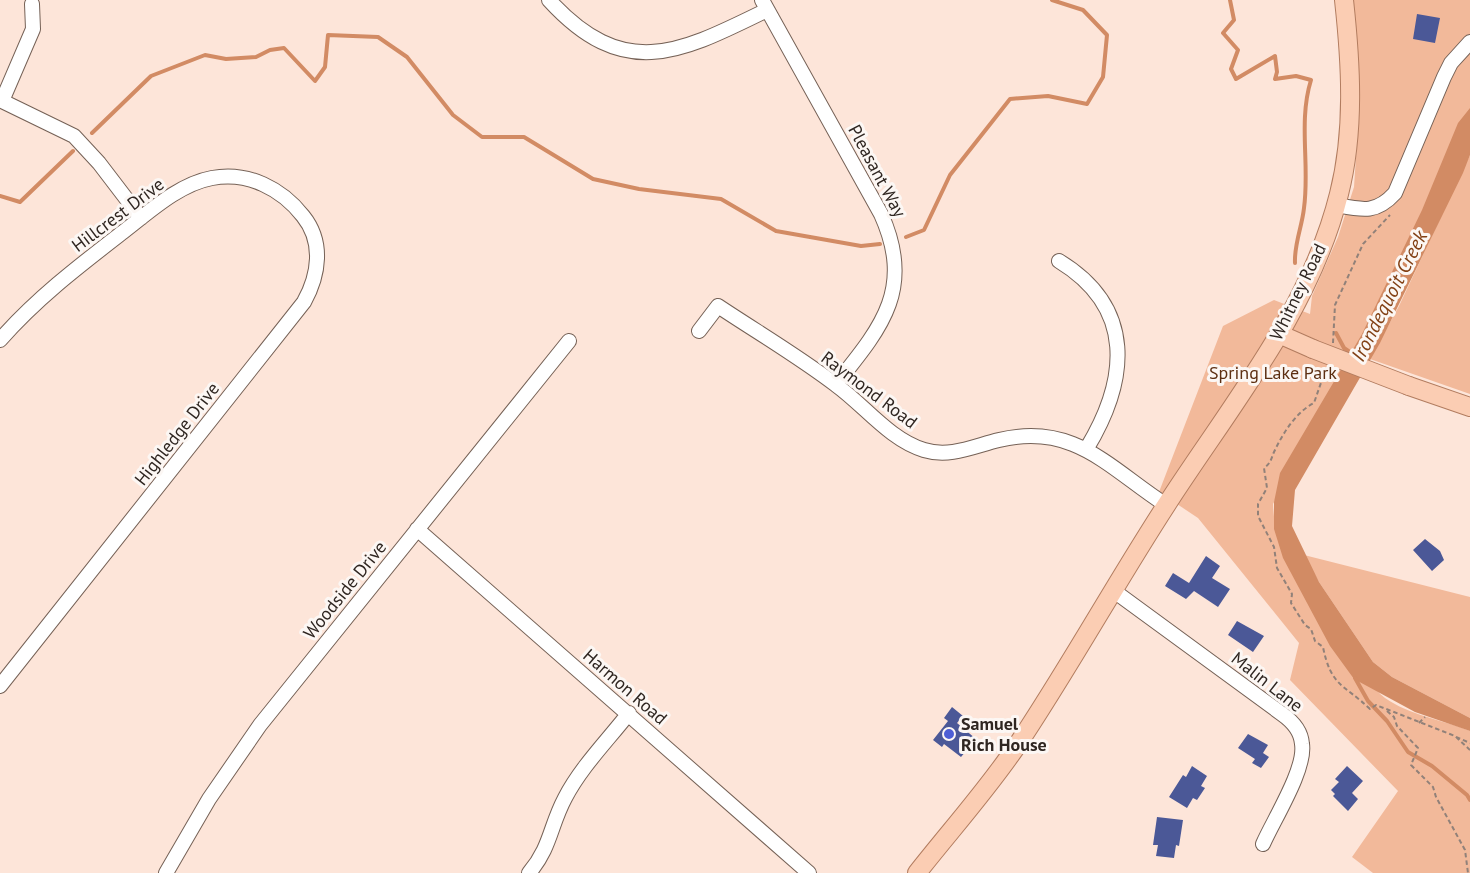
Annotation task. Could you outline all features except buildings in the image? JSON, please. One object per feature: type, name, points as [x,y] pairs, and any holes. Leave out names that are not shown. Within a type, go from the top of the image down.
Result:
[{"type":"main road","name":"Whitney Road","points":[[917,873],[998,772],[1045,700],[1166,505],[1279,334],[1317,259],[1336,205],[1348,132],[1350,62],[1344,0]]},
{"type":"main road","points":[[1279,334],[1318,356],[1470,407]]},
{"type":"street","name":"Pleasant Way","points":[[549,0],[575,26],[591,37],[607,45],[640,52],[668,51],[694,44],[764,5],[881,214],[893,246],[895,282],[887,313],[872,338],[836,384]]},
{"type":"street","points":[[32,3],[33,29],[1,101],[74,136],[99,163],[141,218]]},
{"type":"street","points":[[1336,205],[1373,209],[1384,205],[1395,193],[1444,77],[1451,63],[1470,42]]},
{"type":"street","name":"Hillcrest Drive","points":[[0,340],[48,290],[178,192],[212,178],[232,176],[254,180],[280,193]]},
{"type":"street","name":"Highledge Drive","points":[[2,681],[304,302],[314,284],[318,261],[315,239],[307,221],[280,193]]},
{"type":"street","points":[[1059,261],[1082,276],[1102,299],[1117,340],[1119,355],[1116,387],[1106,414],[1087,448]]},
{"type":"street","name":"Raymond Road","points":[[699,331],[718,306],[836,384],[900,438],[921,449],[933,452],[958,452],[1000,440],[1032,436],[1060,439],[1087,448],[1166,505]]},
{"type":"street","name":"Woodside Drive","points":[[166,873],[231,764],[569,341]]},
{"type":"street","name":"Harmon Road","points":[[417,529],[809,873]]},
{"type":"street","name":"Malin Lane","points":[[1114,591],[1282,714],[1296,727],[1303,745],[1301,761],[1263,844]]},
{"type":"street","points":[[529,873],[548,845],[558,814],[571,787],[629,713]]},
{"type":"path","points":[[1333,346],[1335,305],[1363,244],[1395,209]]},
{"type":"path","points":[[1318,356],[1324,374],[1314,403],[1300,410],[1274,453],[1271,463],[1264,468],[1267,488],[1258,504],[1258,516],[1274,547],[1277,568],[1292,594],[1291,603],[1305,625],[1311,629],[1315,641],[1323,647],[1328,670],[1345,692],[1355,695],[1370,709],[1376,705],[1470,744]]},
{"type":"path","points":[[1384,709],[1418,748],[1412,765],[1433,787],[1436,797],[1465,850],[1468,873]]},
{"type":"path","points":[[1402,717],[1406,711]]},
{"type":"path","points":[[1419,723],[1425,717]]},
{"type":"path","points":[[1455,736],[1470,750]]},
{"type":"green space","name":"Spring Lake Park","points":[[1351,0],[1470,0],[1470,133],[1273,504],[1276,527],[1281,548],[1300,588],[1372,685],[1394,704],[1470,731],[1470,873],[1373,873],[1352,857],[1398,791],[1290,680],[1299,643],[1198,518],[1159,492],[1223,326],[1274,300],[1310,314],[1312,296],[1338,237],[1354,187],[1360,96]]},
{"type":"green space","points":[[1470,155],[1470,394],[1370,359],[1399,306]]},
{"type":"green space","points":[[1304,555],[1470,597],[1470,718],[1392,677],[1373,662],[1319,582]]},
{"type":"water","name":"Irondequoit Creek","points":[[1470,108],[1470,155],[1463,173],[1380,343],[1295,490],[1292,526],[1319,582],[1373,662],[1392,677],[1470,718],[1470,731],[1415,712],[1354,679],[1330,646],[1283,558],[1274,529],[1274,502],[1280,473],[1362,334],[1422,210],[1458,123]]},
{"type":"waterway","points":[[906,237],[924,230],[950,175],[1010,99],[1048,96],[1087,104],[1103,77],[1107,35],[1083,10],[1052,0]]},
{"type":"waterway","points":[[1230,0],[1234,20],[1223,33],[1238,50],[1231,69],[1236,79],[1275,56],[1277,72],[1275,79],[1296,76],[1311,80],[1305,112],[1306,176],[1303,215],[1295,263]]},
{"type":"waterway","points":[[92,133],[151,76],[205,55],[226,59],[256,57],[270,50],[284,48],[315,81],[325,67],[328,35],[378,37],[407,57],[453,115],[482,137],[524,137],[593,179],[639,189],[721,199],[776,231],[861,246],[880,244]]},
{"type":"waterway","points":[[0,196],[20,202],[73,151]]},
{"type":"waterway","name":"Irondequoit Creek","points":[[1336,333],[1344,348],[1354,355]]},
{"type":"waterway","points":[[1355,678],[1368,701],[1387,721],[1408,752],[1432,766],[1470,800]]},
{"type":"place","name":"Samuel Rich House","points":[[949,734]]}]
